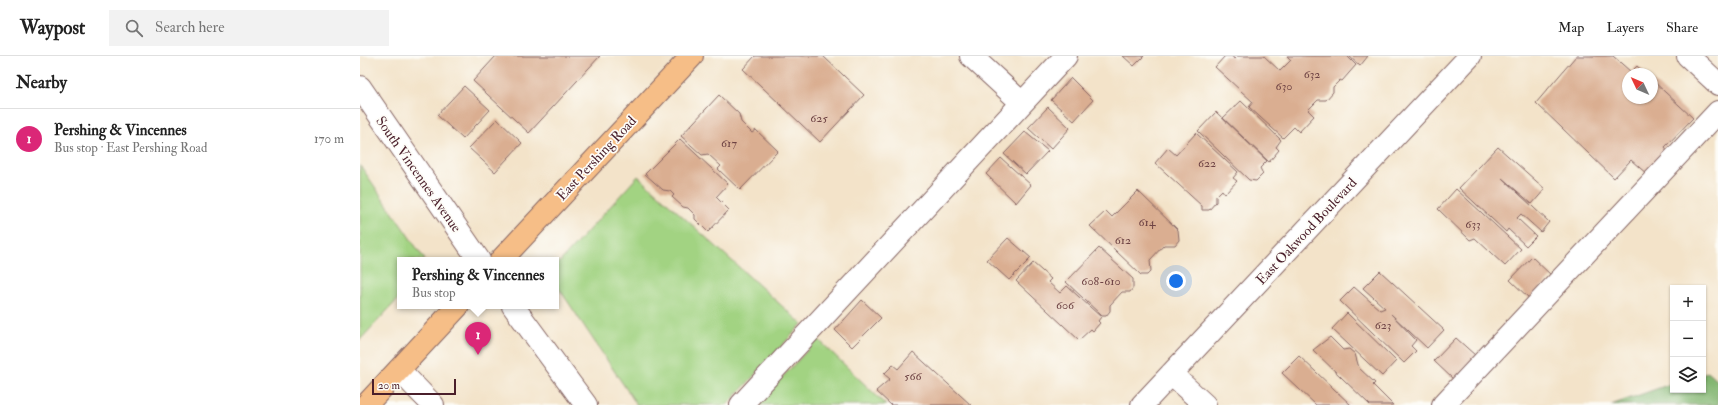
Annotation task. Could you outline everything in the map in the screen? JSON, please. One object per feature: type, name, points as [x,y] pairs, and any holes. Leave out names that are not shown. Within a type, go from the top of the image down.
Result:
[{"type":"main road","name":"East Pershing Road","points":[[504,257],[692,56]]},
{"type":"main road","points":[[366,405],[455,309]]},
{"type":"street","points":[[971,56],[1022,102]]},
{"type":"street","points":[[741,405],[1066,56]]},
{"type":"street","name":"East Oakwood Boulevard","points":[[1142,405],[1470,56]]},
{"type":"street","points":[[1688,56],[1718,84]]},
{"type":"street","name":"South Vincennes Avenue","points":[[360,87],[477,257]]},
{"type":"street","points":[[1443,405],[1718,112]]},
{"type":"street","points":[[515,309],[586,405]]},
{"type":"street","points":[[399,370],[433,405]]},
{"type":"street","points":[[1171,374],[1205,405]]},
{"type":"green space","points":[[360,165],[423,257],[397,257],[397,300],[360,340]]},
{"type":"green space","points":[[638,176],[802,324],[727,405],[637,405],[559,288],[559,263]]},
{"type":"green space","points":[[818,339],[886,405],[756,405]]},
{"type":"green space","points":[[1708,372],[1718,381],[1718,405],[1611,405],[1670,384],[1670,393],[1706,393],[1706,373]]},
{"type":"building","points":[[496,56],[600,56],[529,133],[473,81]]},
{"type":"building","points":[[755,56],[823,56],[864,95],[820,142],[743,69]]},
{"type":"building","points":[[1123,56],[1144,56],[1134,66]]},
{"type":"building","points":[[1225,56],[1232,56],[1234,59],[1237,56],[1264,56],[1280,71],[1291,60],[1287,56],[1347,56],[1356,65],[1342,81],[1340,80],[1333,87],[1333,92],[1326,100],[1318,100],[1308,110],[1314,116],[1299,132],[1294,127],[1283,138],[1249,107],[1253,102],[1215,67]]},
{"type":"building","points":[[1349,56],[1368,56],[1360,66]]},
{"type":"building","points":[[1576,56],[1613,56],[1626,68],[1622,68],[1622,104],[1658,104],[1658,86],[1693,118],[1665,147],[1669,152],[1648,175],[1631,160],[1614,178],[1536,103]]},
{"type":"building","points":[[1071,78],[1093,100],[1074,121],[1051,100]]},
{"type":"building","points":[[464,86],[490,110],[463,139],[437,115]]},
{"type":"building","points":[[719,95],[739,114],[741,122],[752,133],[756,130],[778,151],[740,190],[718,169],[721,166],[708,154],[702,155],[681,136]]},
{"type":"building","points":[[1241,101],[1281,140],[1276,147],[1279,150],[1269,162],[1223,118]]},
{"type":"building","points":[[1048,107],[1070,128],[1051,149],[1028,128]]},
{"type":"building","points":[[1216,112],[1267,161],[1260,168],[1263,174],[1256,181],[1249,180],[1198,131]]},
{"type":"building","points":[[497,119],[522,143],[495,172],[469,148]]},
{"type":"building","points":[[1025,132],[1048,151],[1026,174],[1004,154]]},
{"type":"building","points":[[1196,133],[1238,172],[1233,178],[1237,181],[1225,194],[1222,190],[1216,196],[1216,202],[1209,210],[1202,210],[1202,206],[1155,163],[1168,148],[1176,155]]},
{"type":"building","points":[[680,139],[728,184],[716,197],[729,210],[708,232],[695,219],[695,215],[688,208],[683,207],[672,197],[674,195],[670,191],[663,190],[645,174]]},
{"type":"building","points":[[1498,147],[1545,189],[1532,204],[1502,178],[1549,222],[1541,232],[1521,214],[1517,218],[1536,236],[1526,246],[1508,229],[1506,232],[1459,188]]},
{"type":"building","points":[[1001,158],[1031,185],[1016,203],[986,174]]},
{"type":"building","points":[[1456,189],[1521,249],[1505,266],[1475,238],[1470,240],[1438,209]]},
{"type":"building","points":[[1138,191],[1178,230],[1179,240],[1175,245],[1164,245],[1150,260],[1151,271],[1147,275],[1141,275],[1090,226],[1106,211],[1112,217]]},
{"type":"building","points":[[1008,238],[1031,258],[1009,280],[987,260]]},
{"type":"building","points":[[1099,248],[1133,279],[1133,288],[1130,292],[1122,292],[1110,305],[1110,311],[1106,316],[1102,316],[1066,282]]},
{"type":"building","points":[[1532,257],[1552,276],[1530,299],[1510,280]]},
{"type":"building","points":[[1033,263],[1051,279],[1048,282],[1060,293],[1067,286],[1101,317],[1098,321],[1100,323],[1093,331],[1091,329],[1079,340],[1016,281]]},
{"type":"building","points":[[1380,271],[1444,330],[1427,348],[1391,314],[1416,340],[1411,346],[1416,351],[1404,363],[1340,301],[1354,287],[1380,310],[1385,308],[1363,288]]},
{"type":"building","points":[[862,300],[881,318],[852,347],[835,330]]},
{"type":"building","points":[[1347,313],[1396,361],[1382,376],[1332,329]]},
{"type":"building","points":[[1330,337],[1343,350],[1349,349],[1355,354],[1359,368],[1375,383],[1373,385],[1393,405],[1370,405],[1313,350]]},
{"type":"building","points":[[1456,338],[1476,356],[1454,380],[1434,361]]},
{"type":"building","points":[[913,352],[971,405],[891,405],[876,391],[890,379],[884,374],[893,365],[898,369]]},
{"type":"building","points":[[1299,356],[1351,405],[1316,405],[1282,373]]},
{"type":"place","name":"Pershing & Vincennes","points":[[478,355]]}]
